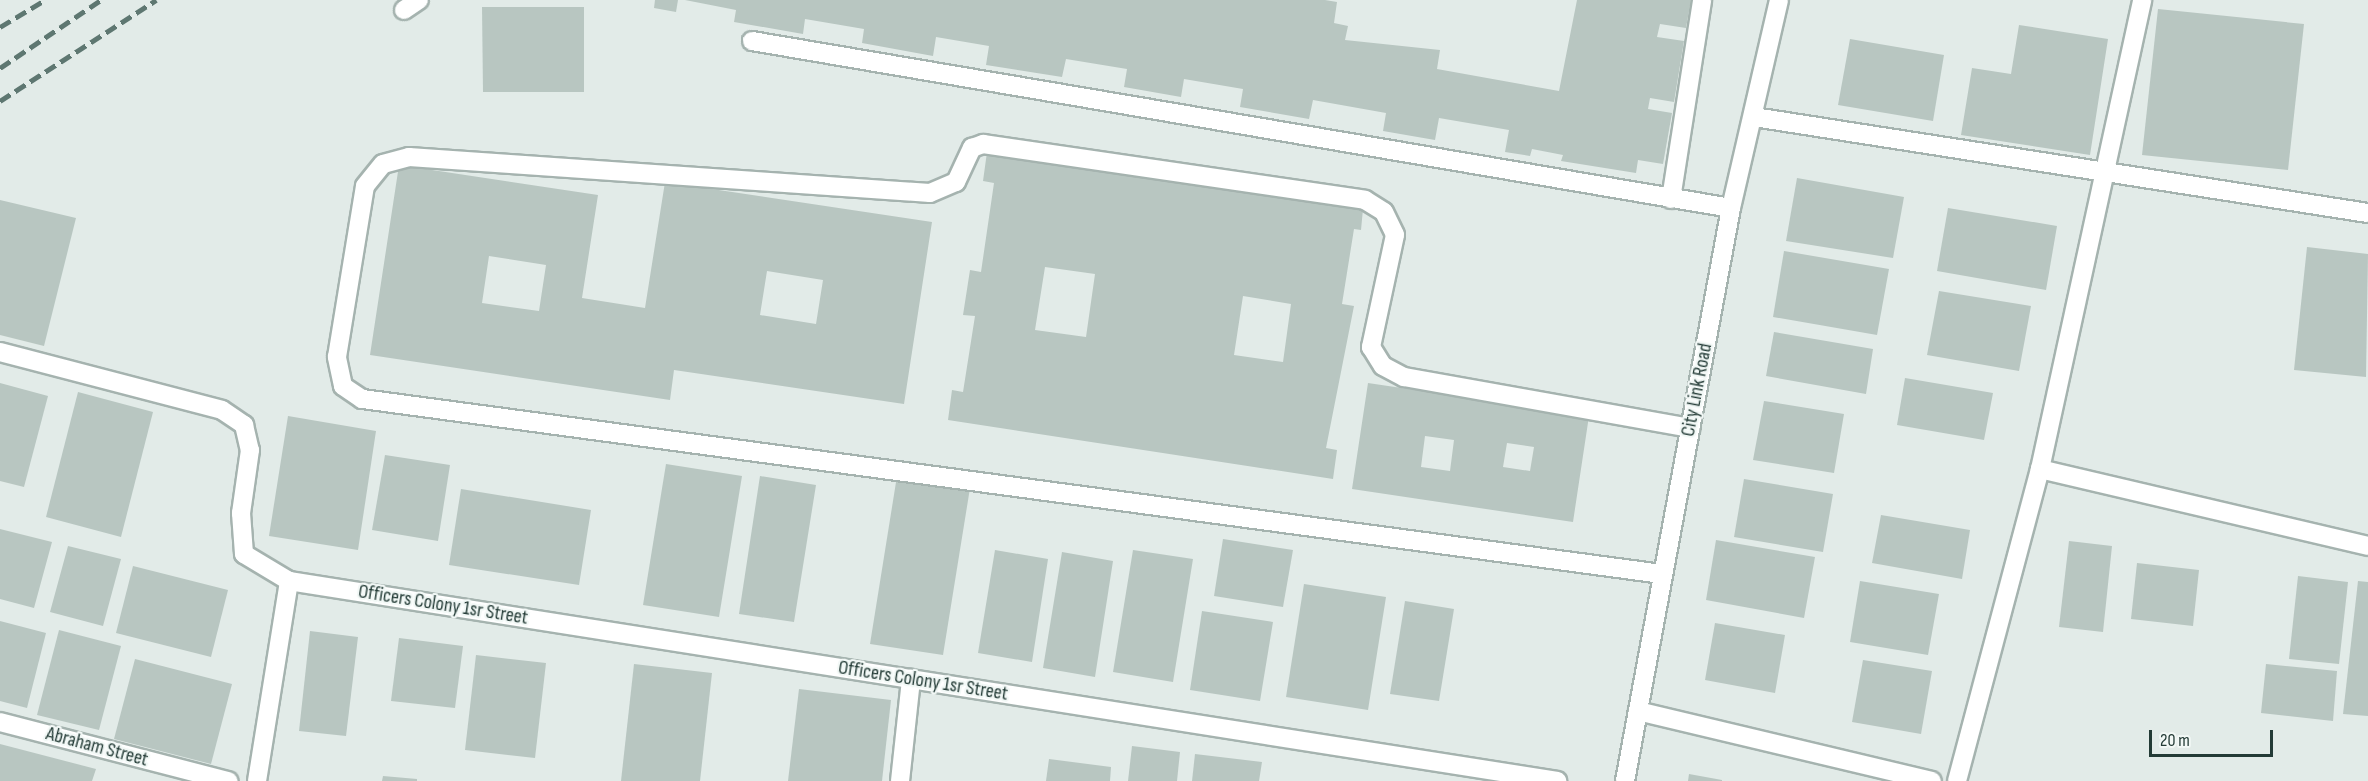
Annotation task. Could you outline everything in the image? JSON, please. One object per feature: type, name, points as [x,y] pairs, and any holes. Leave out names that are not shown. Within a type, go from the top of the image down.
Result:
[{"type":"street","points":[[1671,199],[1702,0]]},
{"type":"street","name":"City Link Road","points":[[1625,781],[1731,208],[1754,117],[1779,0]]},
{"type":"street","points":[[1957,781],[2040,469],[2142,0]]},
{"type":"street","points":[[752,41],[1731,208]]},
{"type":"street","points":[[1754,117],[2368,213]]},
{"type":"street","points":[[1662,574],[362,399],[344,386],[337,357],[365,186],[382,164],[410,157],[930,193],[956,182],[972,148],[983,144],[1365,200],[1384,212],[1395,235],[1371,347],[1383,366],[1404,377],[1690,428]]},
{"type":"street","points":[[0,352],[222,410],[244,425],[250,450],[241,513],[244,554],[289,580],[257,781]]},
{"type":"street","points":[[2040,469],[2368,546]]},
{"type":"street","name":"Officers Colony 1sr Street","points":[[289,580],[1557,781]]},
{"type":"street","points":[[900,781],[911,680]]},
{"type":"street","points":[[1638,711],[1932,781]]},
{"type":"street","name":"Abraham Street","points":[[0,722],[228,781]]},
{"type":"building","points":[[655,0],[678,0],[676,12],[654,8]]},
{"type":"building","points":[[685,0],[1325,0],[1337,2],[1334,23],[1348,26],[1345,40],[1440,50],[1437,69],[1559,91],[1577,0],[1691,0],[1686,28],[1660,24],[1657,37],[1684,41],[1674,102],[1650,98],[1648,109],[1672,113],[1663,164],[1638,160],[1636,173],[1561,161],[1563,155],[1532,149],[1530,156],[1505,152],[1509,130],[1439,118],[1435,140],[1383,131],[1386,113],[1313,100],[1309,119],[1240,107],[1243,89],[1184,79],[1181,97],[1124,87],[1127,69],[1066,59],[1062,77],[986,65],[989,46],[936,37],[933,56],[862,43],[864,29],[805,19],[803,34],[734,22],[736,10]]},
{"type":"building","points":[[482,7],[584,7],[584,92],[483,92]]},
{"type":"building","points":[[2158,9],[2304,24],[2288,170],[2142,155]]},
{"type":"building","points":[[2019,25],[2108,39],[2090,155],[1961,135],[1972,68],[2011,74]]},
{"type":"building","points":[[1850,39],[1944,55],[1933,121],[1838,105]]},
{"type":"building","points":[[987,152],[1363,209],[1361,230],[1354,229],[1342,304],[1354,306],[1326,448],[1337,450],[1333,479],[948,420],[952,390],[963,392],[975,316],[963,315],[970,270],[981,272],[994,183],[983,181]],"holes":[[[1045,267],[1095,274],[1086,337],[1035,330]],[[1243,296],[1291,304],[1283,362],[1234,355]]]},
{"type":"building","points":[[399,165],[598,195],[582,298],[645,308],[665,182],[932,222],[904,404],[674,370],[670,400],[370,355]],"holes":[[[489,256],[546,265],[539,311],[482,303]],[[767,271],[823,280],[816,324],[760,315]]]},
{"type":"building","points":[[1797,178],[1904,197],[1893,258],[1786,241]]},
{"type":"building","points":[[0,200],[76,218],[44,346],[0,335]]},
{"type":"building","points":[[1948,208],[2057,226],[2046,290],[1937,271]]},
{"type":"building","points":[[2307,247],[2368,254],[2366,377],[2294,370]]},
{"type":"building","points":[[1784,251],[1889,269],[1877,335],[1773,317]]},
{"type":"building","points":[[1939,291],[2031,306],[2019,371],[1927,355]]},
{"type":"building","points":[[1774,332],[1873,349],[1866,394],[1766,376]]},
{"type":"building","points":[[1905,378],[1993,393],[1984,440],[1897,425]]},
{"type":"building","points":[[0,383],[48,396],[24,487],[0,481]]},
{"type":"building","points":[[1368,383],[1589,416],[1573,522],[1352,489]],"holes":[[[1425,436],[1454,440],[1450,471],[1421,467]],[[1507,443],[1534,447],[1530,471],[1503,467]]]},
{"type":"building","points":[[78,392],[153,412],[121,537],[46,517]]},
{"type":"building","points":[[1764,401],[1844,414],[1834,473],[1753,460]]},
{"type":"building","points":[[288,416],[376,431],[358,550],[269,536]]},
{"type":"building","points":[[385,455],[450,465],[438,541],[372,530]]},
{"type":"building","points":[[666,464],[742,476],[719,617],[643,605]]},
{"type":"building","points":[[760,476],[816,485],[794,622],[739,614]]},
{"type":"building","points":[[897,476],[970,488],[943,655],[870,644]]},
{"type":"building","points":[[1744,479],[1833,494],[1823,552],[1734,537]]},
{"type":"building","points":[[461,489],[591,510],[579,585],[449,565]]},
{"type":"building","points":[[1881,515],[1970,530],[1962,579],[1872,563]]},
{"type":"building","points":[[0,529],[52,542],[34,608],[0,599]]},
{"type":"building","points":[[1223,539],[1293,550],[1283,607],[1214,596]]},
{"type":"building","points":[[1716,540],[1815,557],[1804,618],[1706,600]]},
{"type":"building","points":[[2069,541],[2112,546],[2103,632],[2059,627]]},
{"type":"building","points":[[68,546],[121,559],[103,626],[50,612]]},
{"type":"building","points":[[995,550],[1048,559],[1032,662],[978,653]]},
{"type":"building","points":[[1133,550],[1193,559],[1173,682],[1113,672]]},
{"type":"building","points":[[1062,552],[1113,561],[1095,677],[1043,668]]},
{"type":"building","points":[[2137,563],[2199,570],[2193,626],[2131,619]]},
{"type":"building","points":[[133,566],[228,590],[211,657],[116,633]]},
{"type":"building","points":[[2298,576],[2348,582],[2339,664],[2289,659]]},
{"type":"building","points":[[1860,581],[1939,594],[1928,655],[1850,642]]},
{"type":"building","points":[[2358,581],[2368,582],[2368,716],[2343,714]]},
{"type":"building","points":[[1304,584],[1386,597],[1368,710],[1286,697]]},
{"type":"building","points":[[1405,601],[1454,609],[1439,701],[1390,694]]},
{"type":"building","points":[[1202,611],[1273,622],[1260,701],[1190,690]]},
{"type":"building","points":[[0,621],[46,633],[27,708],[0,701]]},
{"type":"building","points":[[1715,623],[1785,635],[1775,693],[1705,680]]},
{"type":"building","points":[[59,630],[121,646],[99,730],[37,715]]},
{"type":"building","points":[[310,631],[358,637],[346,736],[299,731]]},
{"type":"building","points":[[399,638],[463,646],[455,708],[391,701]]},
{"type":"building","points":[[476,655],[546,663],[535,758],[465,750]]},
{"type":"building","points":[[135,659],[232,684],[211,764],[114,739]]},
{"type":"building","points":[[1863,660],[1932,671],[1921,734],[1852,722]]},
{"type":"building","points":[[634,664],[712,673],[700,781],[621,781]]},
{"type":"building","points":[[2266,664],[2337,671],[2333,721],[2261,713]]},
{"type":"building","points":[[799,689],[891,700],[882,781],[788,781]]},
{"type":"building","points":[[0,744],[96,769],[92,781],[0,781]]},
{"type":"building","points":[[1132,746],[1180,752],[1177,781],[1128,781]]},
{"type":"building","points":[[1195,754],[1262,762],[1259,781],[1192,781]]},
{"type":"building","points":[[1049,759],[1111,767],[1110,781],[1046,781]]},
{"type":"building","points":[[1689,774],[1722,780],[1722,781],[1688,781]]},
{"type":"building","points":[[383,776],[417,779],[417,781],[382,781]]},
{"type":"railway","points":[[0,27],[45,0]]},
{"type":"railway","points":[[0,68],[101,0]]},
{"type":"railway","points":[[0,101],[156,0]]}]
